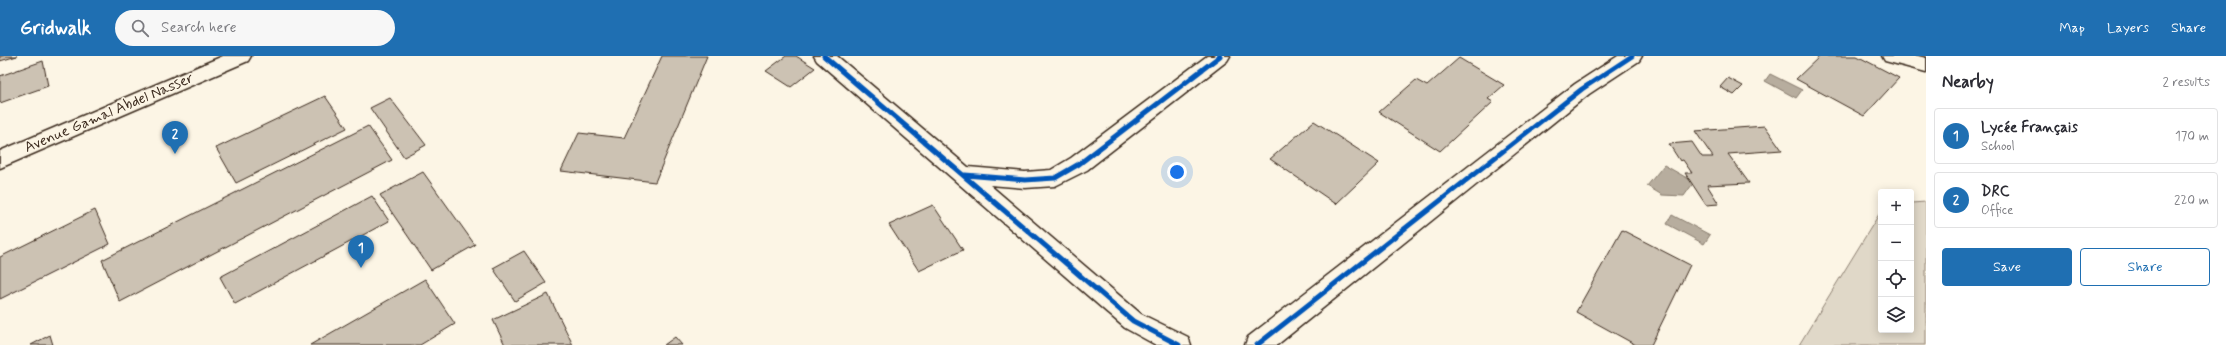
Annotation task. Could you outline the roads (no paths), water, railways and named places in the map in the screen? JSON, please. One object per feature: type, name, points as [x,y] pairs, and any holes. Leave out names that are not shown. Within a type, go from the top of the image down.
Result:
[{"type":"street","name":"Avenue Gamal Abdel Nasser","points":[[0,160],[241,56]]},
{"type":"street","points":[[824,56],[965,175],[1133,321],[1179,345]]},
{"type":"street","points":[[965,175],[1025,180],[1055,178],[1079,164],[1220,56]]},
{"type":"street","points":[[1257,345],[1262,343],[1582,89],[1632,56]]},
{"type":"street","points":[[1892,56],[1926,65]]},
{"type":"place","name":"DRC","points":[[175,154]]},
{"type":"place","name":"Lycée Français","points":[[361,268]]}]
